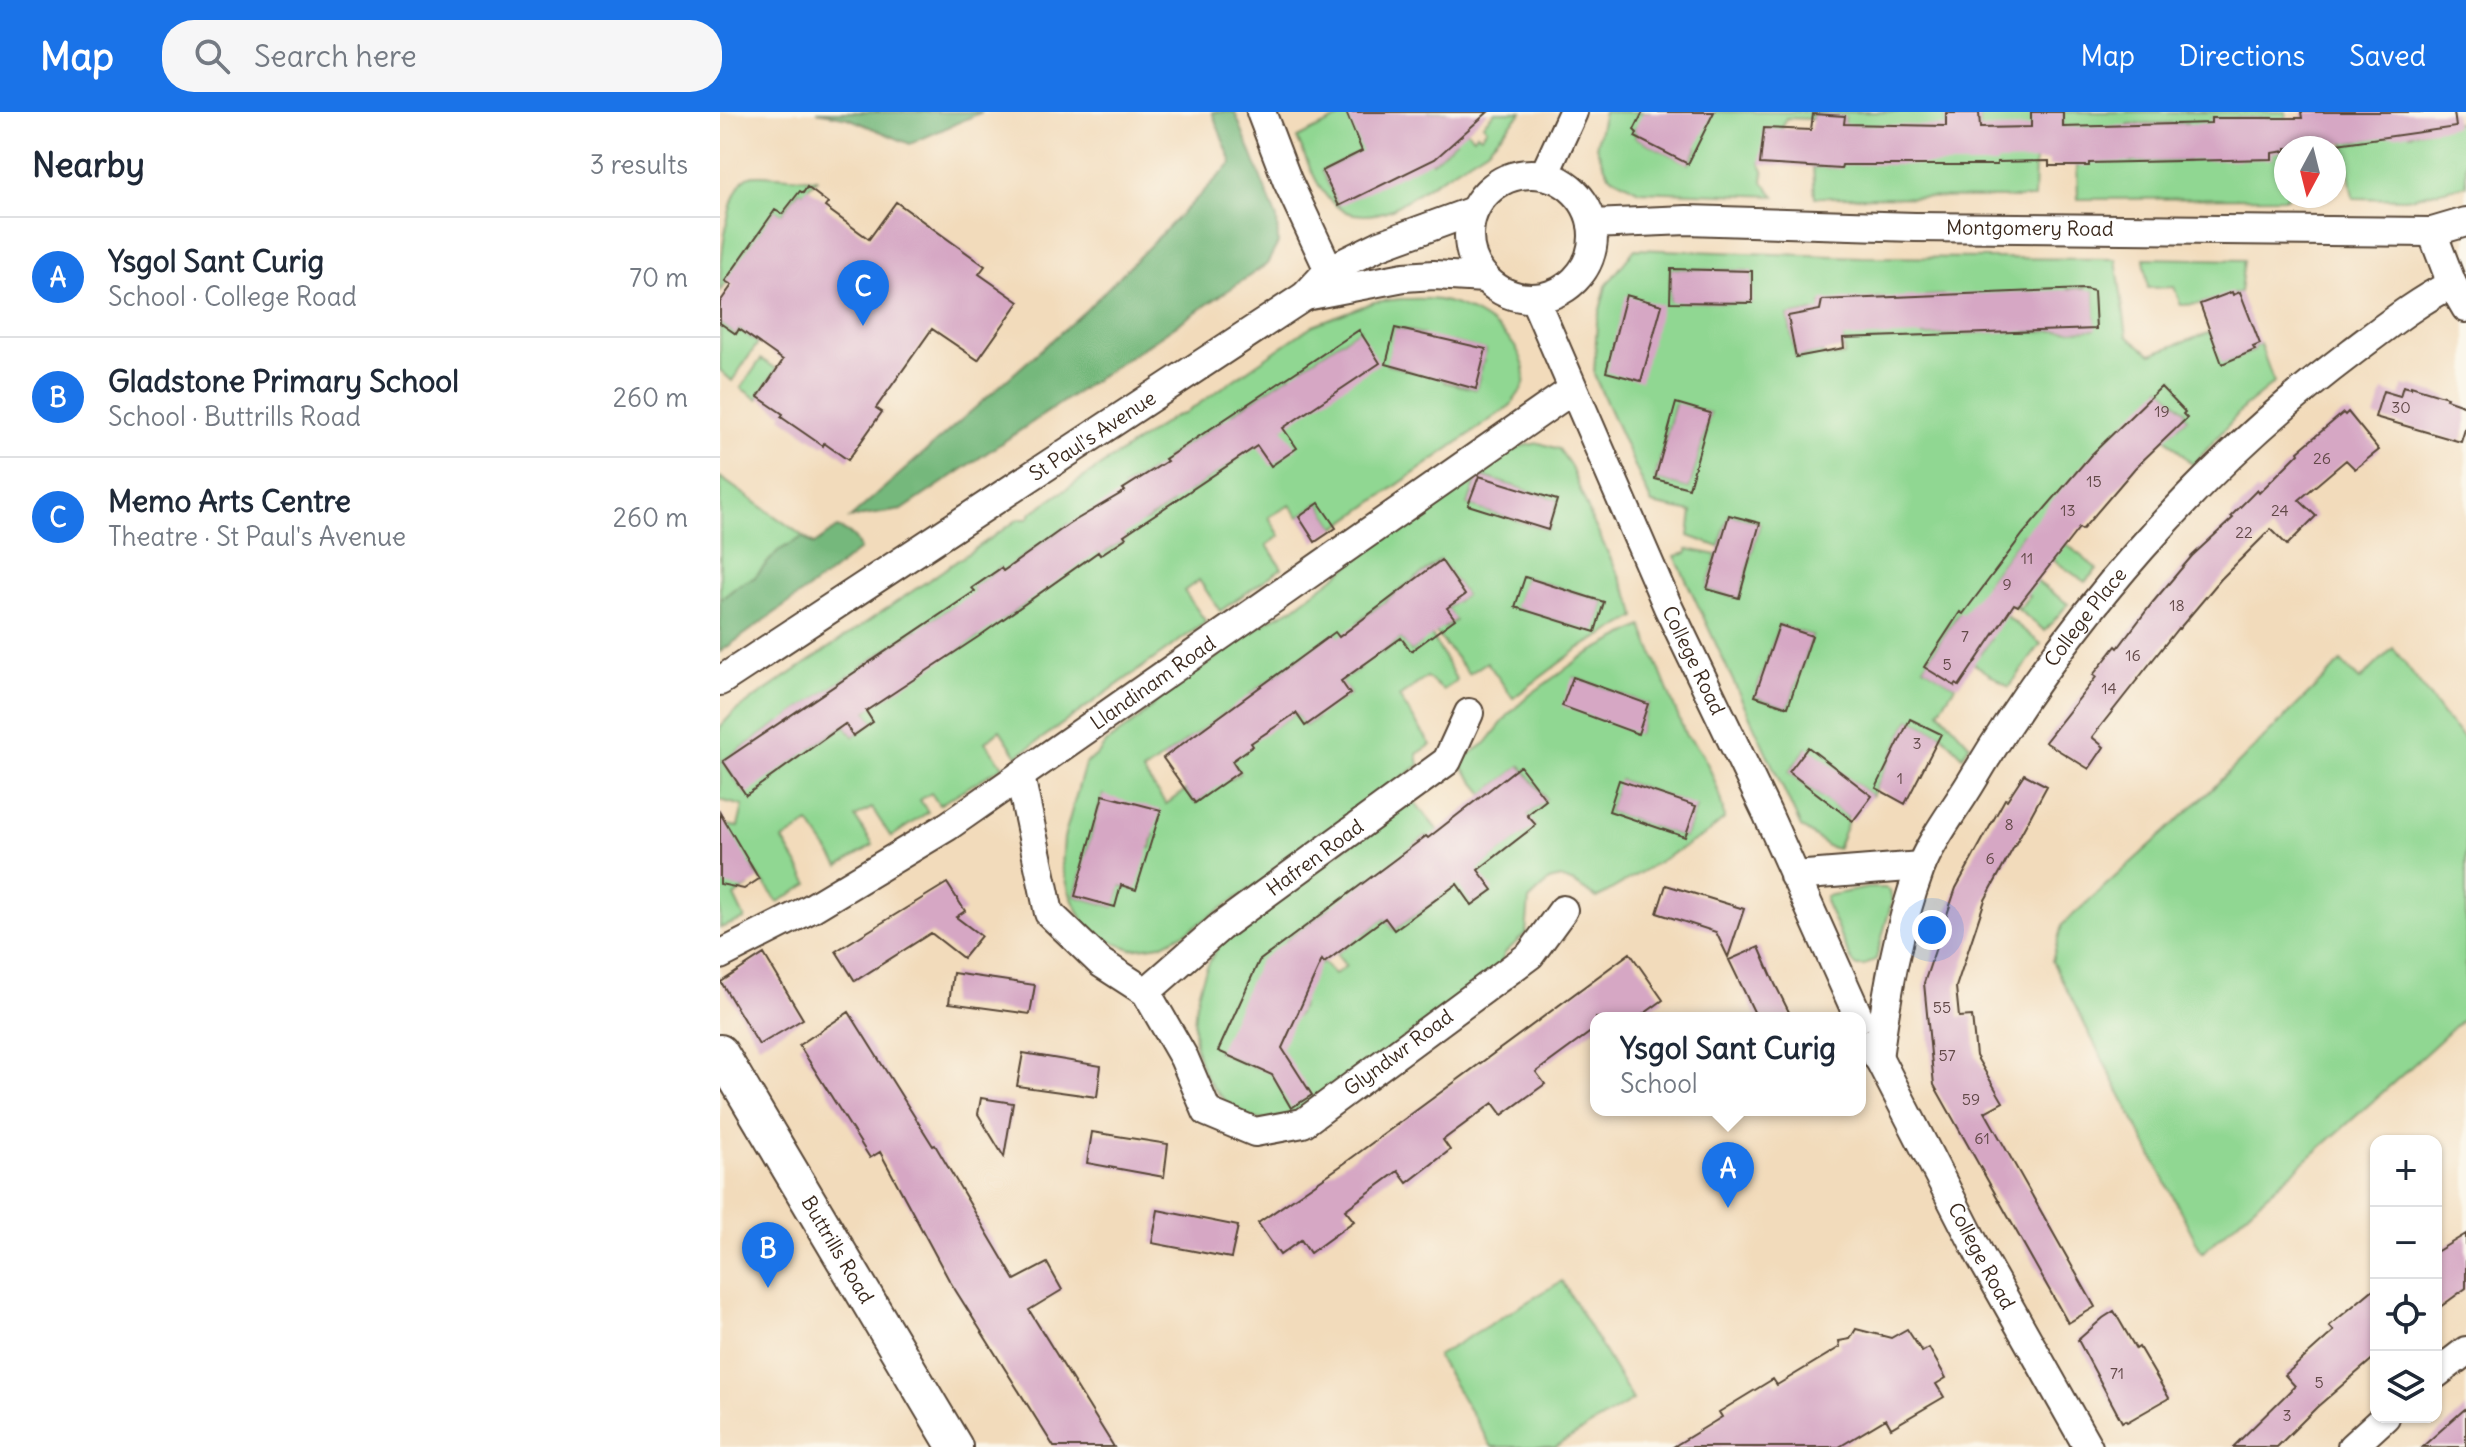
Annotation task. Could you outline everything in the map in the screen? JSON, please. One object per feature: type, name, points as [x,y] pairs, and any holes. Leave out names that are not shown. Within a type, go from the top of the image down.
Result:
[{"type":"street","points":[[1261,112],[1287,180],[1329,270]]},
{"type":"street","points":[[1544,175],[1573,112]]},
{"type":"street","points":[[1523,174],[1544,175],[1561,181],[1575,192],[1586,207],[1592,224],[1592,245],[1586,265],[1573,282],[1555,294],[1534,298],[1499,290],[1485,278],[1469,247],[1468,228],[1473,211],[1485,193],[1502,180],[1523,174]]},
{"type":"street","name":"St Paul's Avenue","points":[[721,682],[1305,296],[1329,270],[1380,245],[1473,211]]},
{"type":"street","name":"Montgomery Road","points":[[1592,224],[1687,220],[1915,227],[2432,232],[2466,222]]},
{"type":"street","points":[[2432,232],[2459,296]]},
{"type":"street","points":[[1305,296],[1404,277],[1485,278]]},
{"type":"street","name":"College Place","points":[[1878,1058],[1889,975],[1921,866],[1987,755],[2081,619],[2127,564],[2248,439],[2312,382],[2393,321],[2459,296]]},
{"type":"street","name":"College Road","points":[[1534,298],[1668,607],[1767,813],[1857,1012]]},
{"type":"street","name":"Llandinam Road","points":[[720,955],[835,894],[948,826],[1572,390]]},
{"type":"street","name":"Hafren Road","points":[[1146,992],[1220,927],[1447,761],[1469,713]]},
{"type":"street","points":[[1020,776],[1049,913],[1101,963],[1146,992]]},
{"type":"street","points":[[1794,876],[1921,866]]},
{"type":"street","name":"Glyndwr Road","points":[[1146,992],[1184,1058],[1207,1112],[1255,1132],[1303,1123],[1530,955],[1563,910]]},
{"type":"street","name":"College Road","points":[[1866,1032],[1981,1257],[2088,1447]]},
{"type":"street","name":"Buttrills Road","points":[[720,1052],[955,1447]]},
{"type":"street","points":[[2442,1369],[2466,1351]]},
{"type":"street","points":[[2352,1447],[2378,1423]]},
{"type":"green space","points":[[817,112],[982,112],[910,144],[848,118]]},
{"type":"green space","points":[[1212,112],[1235,112],[1277,219],[1278,243],[1267,264],[902,510],[850,518],[1086,310],[1232,163]]},
{"type":"green space","points":[[1430,112],[1446,112],[1474,137],[1477,133],[1481,136],[1487,129],[1483,124],[1495,112],[1522,112],[1487,149],[1392,209],[1371,215],[1340,209],[1329,199],[1297,138],[1347,114],[1402,128],[1432,162],[1456,141]],"holes":[[[1356,154],[1339,206],[1322,171]]]},
{"type":"green space","points":[[1604,112],[1649,112],[1634,130],[1637,133],[1635,137],[1689,164],[1697,148],[1682,141],[1714,112],[2031,112],[2034,198],[1815,197],[1813,167],[1841,168],[1845,117],[1813,114],[1812,119],[1786,118],[1760,163],[1764,171],[1763,182],[1775,196],[1639,191],[1609,175],[1596,147]],"holes":[[[1946,113],[1979,113],[1980,128],[1946,159]]]},
{"type":"green space","points":[[2063,112],[2286,112],[2286,136],[2274,136],[2274,198],[2078,199],[2077,166],[2063,127]],"holes":[[[2212,118],[2271,118],[2272,159]],[[2187,123],[2188,161],[2129,162],[2128,124]]]},
{"type":"green space","points":[[2466,121],[2466,185],[2406,199],[2353,198],[2346,140],[2409,131],[2410,134]]},
{"type":"green space","points":[[763,175],[817,179],[803,193],[799,191],[782,214],[775,211],[720,291],[725,232],[733,199],[745,179]]},
{"type":"green space","points":[[1635,249],[1861,257],[2116,259],[2127,336],[2151,354],[2211,332],[2223,363],[2254,351],[2253,347],[2260,344],[2274,383],[2244,407],[2193,465],[2164,436],[2187,418],[2183,414],[2185,411],[2161,387],[2064,542],[2097,569],[2085,582],[2023,534],[1985,585],[2020,608],[2029,596],[2024,591],[2033,579],[2068,604],[2045,631],[2011,604],[2004,614],[2041,644],[2009,687],[1970,661],[1982,652],[1991,639],[1959,613],[1924,667],[1955,686],[1939,711],[1970,745],[1963,756],[1941,734],[1910,719],[1872,796],[1807,748],[1789,772],[1847,816],[1837,849],[1801,827],[1675,556],[1687,553],[1687,549],[1717,555],[1707,589],[1739,598],[1760,523],[1729,515],[1719,547],[1689,536],[1692,512],[1652,504],[1594,375],[1597,322],[1606,286]],"holes":[[[1671,269],[1752,271],[1751,303],[1670,301]],[[2068,289],[2094,291],[2095,329],[2027,332],[2024,297],[2067,293]],[[1943,295],[1993,332],[1923,336],[1921,301],[1925,296]],[[1884,297],[1843,338],[1844,355],[1823,357],[1821,304]],[[1813,311],[1821,352],[1796,357],[1788,316]],[[1675,404],[1710,413],[1689,488],[1655,479]],[[1779,625],[1812,636],[1788,707],[1755,696]]]},
{"type":"green space","points":[[2144,258],[2244,260],[2240,292],[2200,304],[2181,305],[2174,287],[2148,288]]},
{"type":"green space","points":[[1438,300],[1483,318],[1510,340],[1519,354],[1524,368],[1522,389],[1511,405],[1336,528],[1319,503],[1299,517],[1290,505],[1269,517],[1280,536],[1267,545],[1282,568],[1220,611],[1199,580],[1184,591],[1206,622],[1017,756],[1000,730],[985,742],[1003,766],[939,805],[931,793],[920,800],[928,812],[891,837],[872,808],[855,817],[873,845],[839,866],[809,823],[783,840],[809,884],[778,902],[751,866],[740,873],[748,886],[734,896],[745,919],[720,928],[720,884],[726,825],[738,827],[743,806],[720,800],[720,727],[734,712],[1019,519],[1028,519],[1031,513],[1175,416],[1184,414],[1313,325],[1374,302]],"holes":[[[1396,328],[1423,334],[1421,343],[1453,342],[1486,350],[1476,389],[1444,382],[1446,370],[1416,372],[1387,365]],[[1359,330],[1324,399],[1303,367]],[[1290,376],[1283,428],[1254,447],[1232,414]],[[1221,422],[1243,455],[1188,492],[1166,458]],[[1151,471],[1172,504],[1148,520],[1121,529],[1126,539],[1100,555],[1078,521],[1129,498],[1123,488]],[[1069,524],[1032,596],[1011,565]],[[1000,568],[1025,604],[1003,619],[974,630],[978,637],[953,653],[931,621],[952,607],[978,596],[973,588]],[[916,629],[939,660],[883,699],[861,667]],[[849,676],[871,707],[866,711],[873,722],[853,736],[845,725],[811,748],[789,717]],[[779,723],[801,755],[745,793],[723,761]]]},
{"type":"green space","points":[[720,323],[736,334],[739,329],[758,343],[732,381],[720,370]]},
{"type":"green space","points":[[761,359],[777,369],[757,399],[741,388]]},
{"type":"green space","points":[[1539,443],[1559,449],[1570,465],[1636,617],[1578,649],[1513,698],[1487,662],[1469,674],[1427,622],[1435,616],[1444,628],[1455,621],[1447,608],[1465,595],[1440,560],[1358,622],[1382,653],[1401,638],[1411,651],[1421,643],[1425,623],[1457,681],[1443,690],[1427,677],[1399,697],[1431,745],[1417,754],[1419,765],[1277,871],[1187,932],[1161,945],[1131,949],[1104,938],[1085,924],[1071,897],[1062,866],[1064,838],[1085,764],[1159,699],[1267,621],[1292,609],[1387,537],[1427,513],[1478,471],[1522,446]],"holes":[[[1478,475],[1557,500],[1548,530],[1468,505]],[[1525,577],[1604,602],[1594,631],[1516,607]],[[1335,633],[1361,667],[1341,681],[1350,694],[1337,703],[1309,706],[1317,718],[1305,726],[1296,713],[1274,727],[1250,694]],[[1228,711],[1232,761],[1240,773],[1229,780],[1221,769],[1200,784],[1207,794],[1195,803],[1186,790],[1166,804],[1143,772]],[[1103,795],[1140,831],[1154,835],[1151,848],[1134,844],[1135,890],[1121,885],[1114,907],[1075,896]]]},
{"type":"green space","points":[[720,477],[814,544],[720,619]]},
{"type":"green space","points":[[837,528],[852,536],[860,549],[720,652],[720,600],[740,584],[754,578],[778,551],[803,537],[813,545]]},
{"type":"green space","points":[[1642,626],[1686,736],[1700,751],[1712,774],[1724,819],[1709,832],[1597,898],[1560,878],[1549,881],[1529,900],[1526,933],[1505,953],[1498,971],[1300,1113],[1263,1120],[1234,1108],[1211,1085],[1201,1066],[1194,1024],[1202,981],[1220,943],[1411,798],[1464,862],[1491,859],[1535,825],[1527,815],[1546,799],[1521,766],[1484,794],[1458,762],[1486,743],[1510,713],[1531,694],[1582,657]],"holes":[[[1573,677],[1648,704],[1638,733]],[[1620,780],[1696,807],[1685,837],[1609,811]],[[1426,836],[1452,871],[1442,895],[1394,930],[1385,918],[1365,933],[1384,869]],[[1330,908],[1354,940],[1336,954],[1346,966],[1334,975],[1323,962],[1310,972],[1286,941]],[[1288,998],[1302,1005],[1296,1017],[1284,1012],[1256,1068],[1218,1051]]]},
{"type":"green space","points":[[2393,648],[2447,720],[2466,740],[2466,1016],[2202,1253],[2052,961],[2062,925],[2208,793],[2341,662],[2360,680]]},
{"type":"green space","points":[[1885,888],[1890,891],[1892,901],[1876,959],[1864,966],[1856,966],[1825,901],[1826,896]]},
{"type":"green space","points":[[1562,1281],[1633,1400],[1555,1447],[1492,1447],[1437,1356]]},
{"type":"building","points":[[1346,112],[1488,112],[1435,159],[1339,206],[1322,171],[1362,151]]},
{"type":"building","points":[[1643,112],[1714,112],[1688,164],[1635,137],[1637,133],[1634,130]]},
{"type":"building","points":[[2031,112],[2063,112],[2063,127],[2211,123],[2211,118],[2302,118],[2301,112],[2454,112],[2456,127],[2346,143],[2346,136],[2274,136],[2272,159],[2089,163],[2089,166],[2049,166],[2049,161],[1997,162],[1997,165],[1842,165],[1841,169],[1760,164],[1764,128],[1811,130],[1813,114],[1845,116],[1844,124],[1946,126],[1946,113],[1979,113],[1980,128],[2031,127]]},
{"type":"building","points":[[807,187],[828,203],[825,207],[869,239],[896,202],[985,266],[979,274],[1019,302],[978,360],[932,329],[876,408],[882,412],[848,460],[781,417],[783,414],[758,397],[783,360],[739,329],[736,334],[720,323],[720,302],[732,285],[725,281],[775,210],[782,214],[800,191],[803,193]]},
{"type":"building","points":[[1671,269],[1752,271],[1752,303],[1670,302]]},
{"type":"building","points":[[2094,291],[2096,329],[1843,338],[1844,348],[1796,357],[1788,316],[1820,310],[1822,300]]},
{"type":"building","points":[[2232,292],[2233,295],[2240,292],[2260,344],[2253,347],[2255,350],[2222,364],[2200,304]]},
{"type":"building","points":[[1626,295],[1662,305],[1641,381],[1606,372]]},
{"type":"building","points":[[1395,328],[1486,349],[1476,389],[1386,364]]},
{"type":"building","points":[[1359,330],[1380,363],[1283,428],[1297,448],[1271,466],[1257,446],[1124,535],[1126,538],[1100,555],[1098,552],[866,711],[873,722],[853,736],[845,724],[746,795],[723,761],[975,591],[972,588],[1001,568],[1003,571],[1069,524],[1125,491],[1123,489],[1167,461],[1165,459]]},
{"type":"building","points":[[2403,386],[2447,397],[2466,406],[2466,426],[2461,442],[2375,417],[2383,391],[2400,396]]},
{"type":"building","points":[[2161,387],[2187,418],[2135,468],[2082,530],[2079,528],[2018,606],[2014,604],[1959,686],[1924,667],[1960,612],[1963,614],[2023,534],[2091,455]]},
{"type":"building","points":[[1676,403],[1710,413],[1689,488],[1655,479]]},
{"type":"building","points":[[2348,412],[2379,450],[2355,469],[2346,460],[2299,500],[2316,516],[2287,545],[2271,529],[2221,579],[2092,737],[2104,747],[2089,769],[2045,742],[2096,677],[2093,675],[2192,556],[2298,451]]},
{"type":"building","points":[[1479,476],[1557,500],[1548,530],[1468,505]]},
{"type":"building","points":[[1319,503],[1336,528],[1315,542],[1299,517]]},
{"type":"building","points":[[1729,515],[1760,523],[1739,598],[1707,589]]},
{"type":"building","points":[[1441,560],[1465,595],[1447,608],[1455,619],[1411,651],[1401,638],[1341,681],[1350,694],[1305,726],[1296,713],[1251,743],[1253,746],[1232,761],[1239,772],[1195,803],[1163,758],[1335,632],[1339,637]]},
{"type":"building","points":[[1525,577],[1604,602],[1595,632],[1515,607]]},
{"type":"building","points":[[1779,625],[1812,636],[1788,707],[1755,696]]},
{"type":"building","points":[[1573,677],[1648,704],[1638,734],[1562,706]]},
{"type":"building","points":[[1910,719],[1941,734],[1905,804],[1876,788]]},
{"type":"building","points":[[1808,747],[1872,796],[1853,821],[1789,772]]},
{"type":"building","points":[[1520,766],[1546,800],[1527,815],[1536,825],[1478,870],[1493,890],[1472,905],[1457,884],[1394,930],[1385,918],[1324,963],[1322,960],[1282,1048],[1312,1095],[1291,1108],[1272,1075],[1218,1051],[1259,961],[1426,836],[1428,838]]},
{"type":"building","points":[[2024,774],[2047,786],[1985,900],[1956,987],[1959,1017],[1972,1016],[1976,1056],[2003,1102],[1985,1112],[2095,1307],[2068,1323],[1934,1085],[1924,983],[1956,888],[2005,799]]},
{"type":"building","points":[[1619,780],[1696,806],[1685,837],[1609,811]]},
{"type":"building","points":[[1103,795],[1161,810],[1136,890],[1121,885],[1115,907],[1075,896]]},
{"type":"building","points":[[720,813],[759,879],[744,889],[720,884]]},
{"type":"building","points":[[947,883],[965,911],[956,917],[981,936],[963,958],[931,933],[855,981],[836,951]]},
{"type":"building","points":[[1666,885],[1744,909],[1728,957],[1716,932],[1657,913]]},
{"type":"building","points":[[1759,947],[1789,1012],[1754,1012],[1729,960]]},
{"type":"building","points":[[1630,953],[1663,1000],[1646,1012],[1590,1012],[1590,1032],[1536,1072],[1545,1084],[1502,1115],[1493,1103],[1443,1140],[1450,1150],[1407,1183],[1398,1171],[1345,1210],[1354,1221],[1310,1253],[1301,1240],[1280,1255],[1258,1223],[1342,1165]]},
{"type":"building","points":[[764,954],[803,1019],[759,1045],[721,982]]},
{"type":"building","points":[[953,973],[1035,985],[1030,1014],[949,1003]]},
{"type":"building","points":[[849,1012],[935,1145],[1015,1280],[1047,1263],[1062,1290],[1029,1310],[1114,1447],[1054,1447],[949,1280],[880,1152],[870,1158],[799,1045]]},
{"type":"building","points":[[1023,1053],[1101,1066],[1097,1097],[1017,1086]]},
{"type":"building","points":[[981,1098],[1013,1103],[1004,1157],[978,1114]]},
{"type":"building","points":[[1092,1132],[1168,1144],[1164,1177],[1087,1163]]},
{"type":"building","points":[[1158,1210],[1238,1226],[1231,1258],[1152,1243]]},
{"type":"building","points":[[2466,1234],[2466,1288],[2442,1306],[2442,1279],[2442,1248]]},
{"type":"building","points":[[2370,1292],[2370,1361],[2277,1447],[2233,1447],[2295,1386],[2285,1375],[2334,1331],[2329,1326]]},
{"type":"building","points":[[2114,1311],[2169,1398],[2127,1422],[2122,1422],[2078,1340]]},
{"type":"building","points":[[1856,1329],[1891,1338],[1907,1329],[1922,1352],[1929,1348],[1946,1378],[1936,1384],[1944,1397],[1891,1428],[1886,1419],[1839,1447],[1673,1447],[1722,1417],[1719,1412],[1773,1379],[1777,1385],[1840,1347],[1839,1341],[1850,1339]]},
{"type":"building","points":[[2466,1408],[2466,1447],[2422,1447]]},
{"type":"place","name":"Memo Arts Centre","points":[[863,326]]},
{"type":"place","name":"Ysgol Sant Curig","points":[[1728,1208]]},
{"type":"place","name":"Gladstone Primary School","points":[[768,1288]]}]
